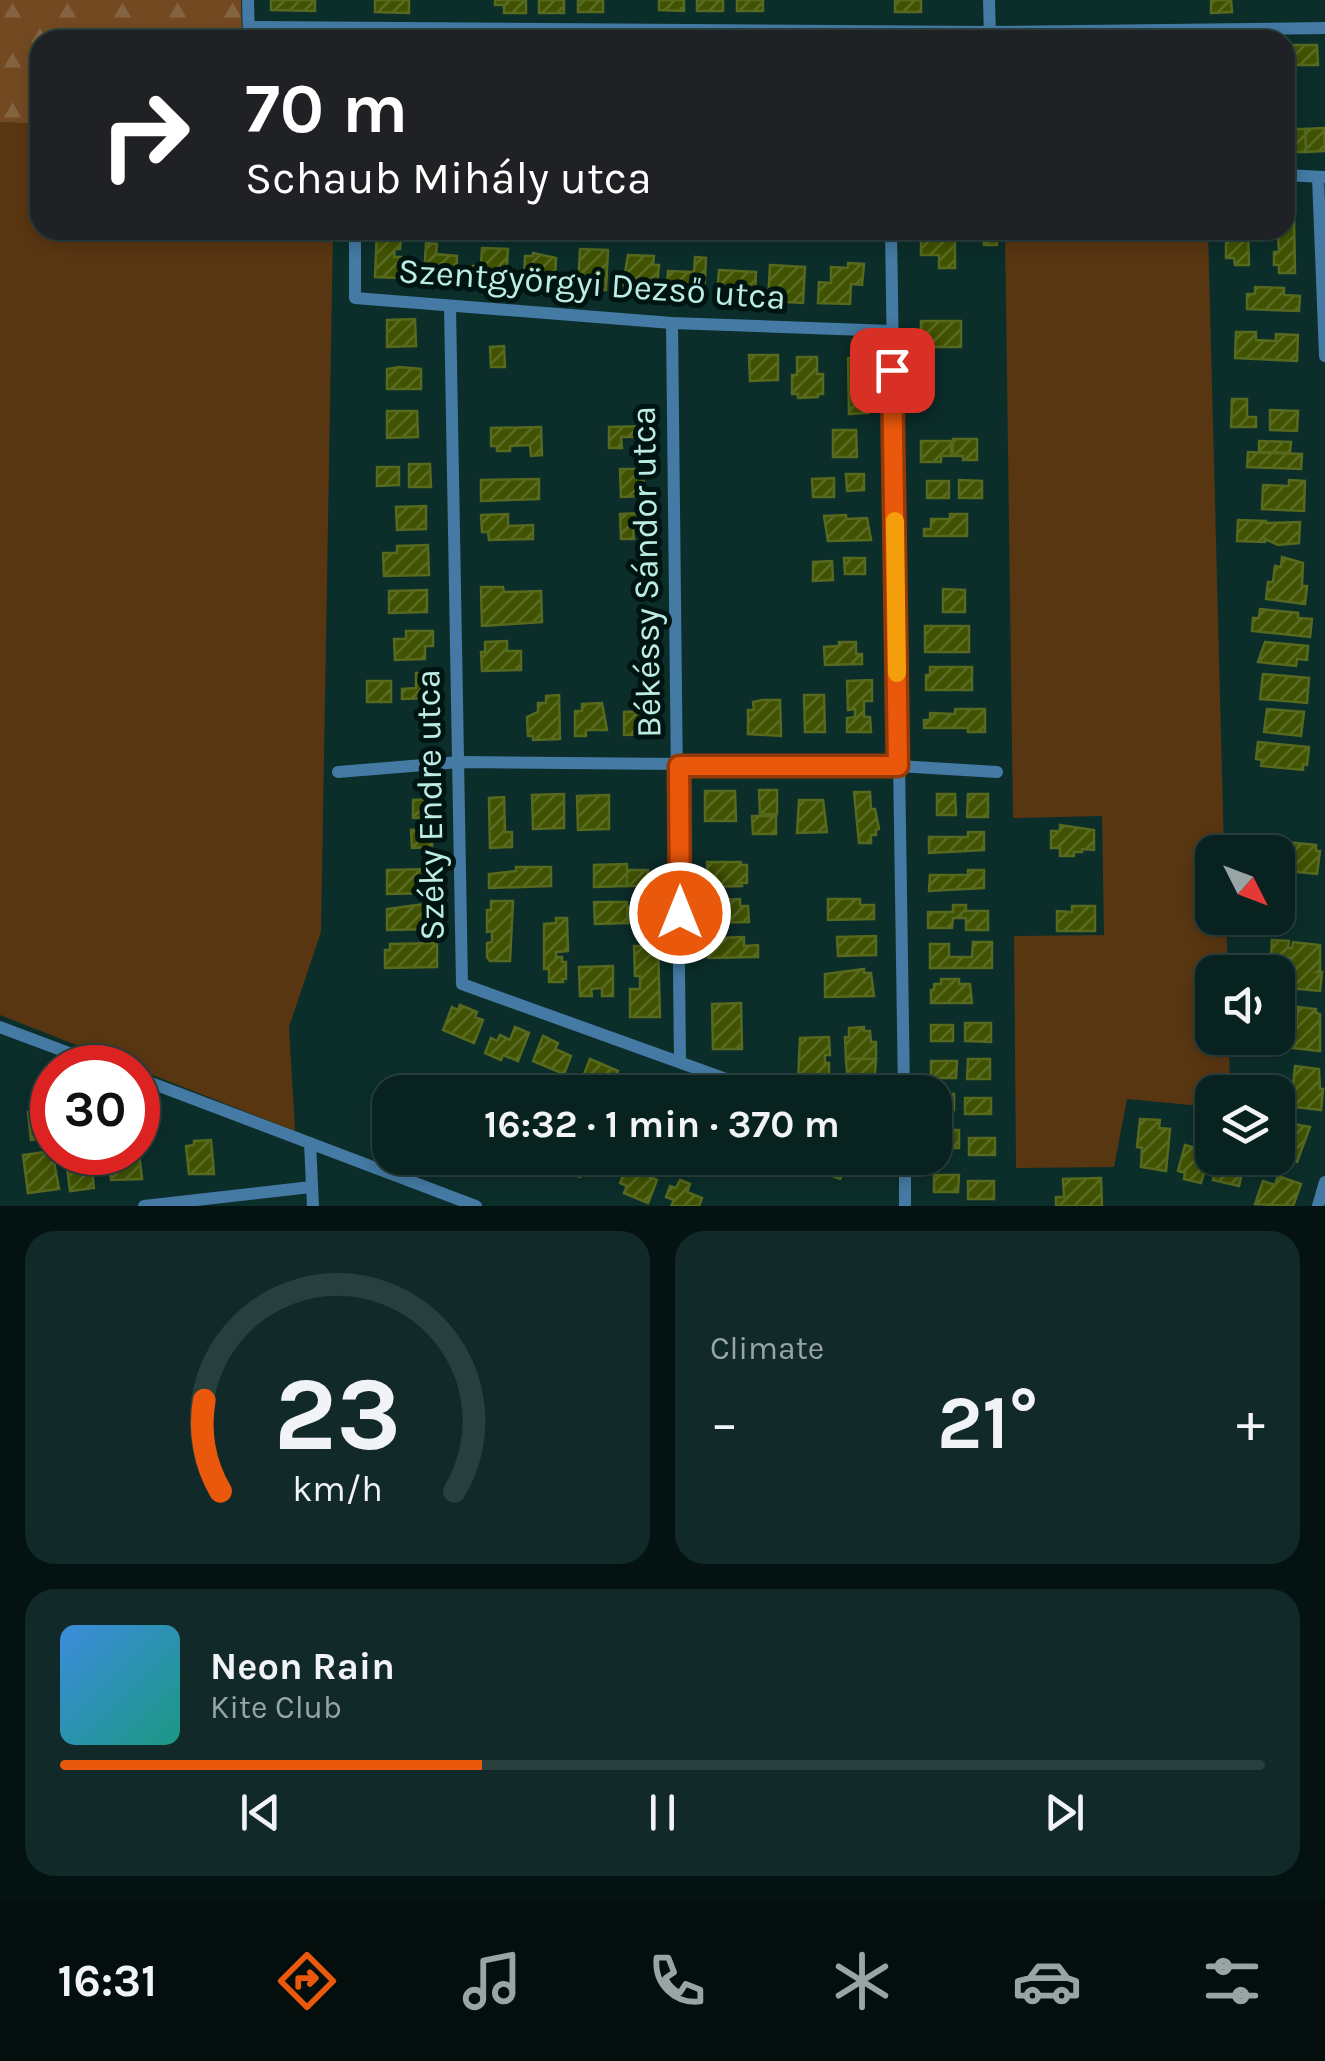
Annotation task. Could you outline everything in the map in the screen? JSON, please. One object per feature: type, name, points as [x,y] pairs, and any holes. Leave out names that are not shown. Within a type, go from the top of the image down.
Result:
[{"type":"street","points":[[248,0],[249,30]]},
{"type":"street","points":[[989,0],[990,30]]},
{"type":"street","points":[[1241,30],[1325,28]]},
{"type":"street","points":[[1295,176],[1322,177],[1325,356]]},
{"type":"street","name":"Szentgyörgyi Dezső utca","points":[[356,240],[355,298],[672,322],[892,331]]},
{"type":"street","points":[[891,240],[904,1075]]},
{"type":"street","name":"Széky Endre utca","points":[[450,306],[462,984],[718,1075]]},
{"type":"street","name":"Békéssy Sándor utca","points":[[672,322],[680,1060]]},
{"type":"street","points":[[338,772],[460,762],[898,766],[997,772]]},
{"type":"street","points":[[0,1027],[48,1045]]},
{"type":"street","points":[[160,1086],[476,1206]]},
{"type":"street","points":[[310,1143],[313,1206]]},
{"type":"street","points":[[904,1175],[905,1206]]},
{"type":"street","points":[[1318,1206],[1325,1182]]},
{"type":"street","points":[[144,1206],[311,1188]]},
{"type":"shaded area","points":[[0,122],[30,124],[30,240],[333,240],[321,932],[289,1027],[295,1131],[160,1078],[160,1045],[76,1045],[0,1015]]},
{"type":"shaded area","points":[[1005,240],[1208,240],[1224,835],[1195,835],[1195,935],[1227,935],[1227,955],[1195,955],[1195,1055],[1229,1055],[1230,1075],[1195,1075],[1195,1105],[1127,1099],[1114,1167],[1016,1168],[1014,936],[1104,935],[1102,816],[1013,818]]},
{"type":"green space","points":[[0,0],[241,0],[242,30],[30,30],[30,124],[0,122]]},
{"type":"building","points":[[271,0],[315,0],[315,11],[271,10]]},
{"type":"building","points":[[375,0],[409,0],[409,13],[375,12]]},
{"type":"building","points":[[495,0],[526,0],[526,13],[504,13],[504,5],[495,5]]},
{"type":"building","points":[[539,0],[564,0],[564,13],[539,13]]},
{"type":"building","points":[[578,0],[603,0],[603,12],[578,12]]},
{"type":"building","points":[[659,0],[684,0],[684,11],[659,10]]},
{"type":"building","points":[[697,0],[723,0],[723,11],[697,11]]},
{"type":"building","points":[[737,0],[763,0],[763,11],[737,11]]},
{"type":"building","points":[[895,0],[921,0],[921,12],[895,12]]},
{"type":"building","points":[[1211,0],[1231,0],[1232,12],[1211,13]]},
{"type":"building","points":[[1295,45],[1317,45],[1318,65],[1295,65]]},
{"type":"building","points":[[1324,128],[1325,151],[1306,152],[1305,129]]},
{"type":"building","points":[[1295,129],[1305,129],[1306,152],[1295,152]]},
{"type":"building","points":[[377,240],[401,240],[394,257],[401,257],[399,278],[375,277]]},
{"type":"building","points":[[921,240],[955,240],[955,268],[939,268],[939,255],[921,255]]},
{"type":"building","points":[[984,240],[997,240],[997,245],[984,245]]},
{"type":"building","points":[[1226,240],[1248,240],[1249,265],[1235,265],[1234,258],[1226,258]]},
{"type":"building","points":[[1278,240],[1294,240],[1295,273],[1279,273],[1279,265],[1274,265],[1274,252],[1279,252]]},
{"type":"building","points":[[426,243],[437,244],[436,254],[457,256],[456,277],[447,277],[447,281],[424,279]]},
{"type":"building","points":[[482,248],[508,249],[506,282],[496,282],[496,276],[489,275],[489,282],[472,281],[473,266],[481,266]]},
{"type":"building","points":[[580,249],[608,250],[606,290],[578,289]]},
{"type":"building","points":[[533,253],[556,258],[555,281],[531,283],[531,279],[524,279],[525,256]]},
{"type":"building","points":[[628,255],[654,256],[653,265],[659,265],[657,287],[623,285]]},
{"type":"building","points":[[695,257],[706,258],[704,297],[666,294],[668,271],[694,272]]},
{"type":"building","points":[[848,263],[864,264],[862,285],[851,284],[850,304],[818,303],[819,282],[831,283],[831,267],[848,268]]},
{"type":"building","points":[[770,265],[805,267],[803,303],[768,301]]},
{"type":"building","points":[[719,270],[756,272],[755,298],[717,296]]},
{"type":"building","points":[[1255,287],[1284,288],[1284,295],[1300,296],[1299,311],[1247,309],[1247,294],[1255,294]]},
{"type":"building","points":[[415,319],[416,346],[387,347],[387,320]]},
{"type":"building","points":[[921,321],[961,321],[961,347],[921,347]]},
{"type":"building","points":[[1236,332],[1256,332],[1256,340],[1276,341],[1276,334],[1298,335],[1297,361],[1235,358]]},
{"type":"building","points":[[504,346],[505,367],[491,367],[490,347]]},
{"type":"building","points":[[749,355],[778,355],[778,380],[750,381]]},
{"type":"building","points":[[797,357],[817,357],[817,374],[823,374],[823,394],[798,398],[798,394],[792,394]]},
{"type":"building","points":[[848,358],[867,358],[868,413],[849,414]]},
{"type":"building","points":[[387,369],[421,369],[421,389],[387,389]]},
{"type":"building","points":[[1232,399],[1247,399],[1247,417],[1256,417],[1256,427],[1231,427]]},
{"type":"building","points":[[1270,410],[1298,411],[1297,431],[1270,430]]},
{"type":"building","points":[[387,411],[417,411],[418,437],[387,438]]},
{"type":"building","points":[[649,426],[649,446],[637,446],[637,437],[621,437],[622,448],[609,448],[609,427]]},
{"type":"building","points":[[541,427],[542,455],[531,456],[530,445],[510,446],[510,451],[497,451],[497,446],[491,446],[491,428]]},
{"type":"building","points":[[833,430],[856,430],[857,457],[833,457]]},
{"type":"building","points":[[953,439],[977,439],[977,460],[953,456]]},
{"type":"building","points":[[921,441],[951,441],[951,456],[941,456],[941,462],[921,462]]},
{"type":"building","points":[[1259,441],[1291,442],[1290,453],[1259,452]]},
{"type":"building","points":[[1248,452],[1302,454],[1301,469],[1247,467]]},
{"type":"building","points":[[409,464],[430,464],[431,487],[409,487]]},
{"type":"building","points":[[377,467],[399,467],[399,485],[377,486]]},
{"type":"building","points":[[620,469],[643,469],[644,496],[621,497]]},
{"type":"building","points":[[846,474],[864,474],[864,490],[847,491]]},
{"type":"building","points":[[834,478],[834,497],[813,497],[812,479]]},
{"type":"building","points":[[539,479],[539,499],[481,501],[481,480]]},
{"type":"building","points":[[959,480],[982,481],[982,498],[959,498]]},
{"type":"building","points":[[1289,480],[1305,481],[1304,511],[1262,509],[1263,485],[1289,486]]},
{"type":"building","points":[[927,481],[949,481],[949,498],[927,498]]},
{"type":"building","points":[[426,506],[426,529],[397,530],[396,507]]},
{"type":"building","points":[[644,513],[644,529],[633,529],[634,539],[621,539],[620,514]]},
{"type":"building","points":[[508,514],[508,526],[533,525],[533,539],[489,540],[488,532],[482,532],[481,515]]},
{"type":"building","points":[[950,514],[967,514],[967,536],[924,536],[924,529],[931,529],[931,519],[950,519]]},
{"type":"building","points":[[846,515],[846,519],[867,518],[871,540],[828,541],[824,516]]},
{"type":"building","points":[[1238,520],[1300,522],[1299,543],[1237,541]]},
{"type":"building","points":[[428,545],[429,575],[384,576],[383,553],[397,553],[397,546]]},
{"type":"building","points":[[1282,557],[1303,563],[1305,604],[1266,599],[1268,582],[1273,582],[1275,566],[1281,567]]},
{"type":"building","points":[[844,558],[865,558],[865,574],[845,574]]},
{"type":"building","points":[[832,561],[833,580],[813,581],[813,562]]},
{"type":"building","points":[[481,587],[503,587],[504,592],[541,591],[542,622],[482,626]]},
{"type":"building","points":[[943,589],[965,590],[965,612],[943,612]]},
{"type":"building","points":[[427,590],[427,612],[389,613],[389,591]]},
{"type":"building","points":[[1260,609],[1298,613],[1298,618],[1312,619],[1310,637],[1252,631],[1253,618],[1259,618]]},
{"type":"building","points":[[925,626],[969,626],[969,652],[925,652]]},
{"type":"building","points":[[406,631],[433,631],[433,646],[425,646],[425,659],[395,660],[394,639],[406,639]]},
{"type":"building","points":[[507,641],[507,651],[521,651],[521,670],[482,671],[485,642]]},
{"type":"building","points":[[839,642],[856,642],[856,654],[862,654],[862,664],[825,665],[824,647],[839,646]]},
{"type":"building","points":[[1265,642],[1308,646],[1307,660],[1297,659],[1296,666],[1258,662]]},
{"type":"building","points":[[930,667],[972,667],[972,690],[926,690]]},
{"type":"building","points":[[416,673],[431,673],[431,698],[402,699],[402,689],[416,688]]},
{"type":"building","points":[[1263,674],[1309,678],[1307,703],[1260,699]]},
{"type":"building","points":[[872,680],[872,701],[864,701],[864,717],[870,717],[871,732],[847,732],[847,718],[855,717],[855,709],[848,710],[847,681]]},
{"type":"building","points":[[367,681],[391,681],[391,702],[367,702]]},
{"type":"building","points":[[559,695],[560,739],[533,740],[533,736],[528,736],[527,717],[538,712],[538,703],[546,703],[546,696]]},
{"type":"building","points":[[804,695],[824,695],[825,732],[805,732]]},
{"type":"building","points":[[780,700],[781,736],[748,734],[748,710],[754,710],[753,702]]},
{"type":"building","points":[[602,703],[607,730],[586,730],[586,736],[575,736],[575,711],[582,711],[582,704]]},
{"type":"building","points":[[955,709],[985,709],[985,732],[924,728],[930,713],[955,714]]},
{"type":"building","points":[[1267,709],[1304,712],[1301,736],[1264,732]]},
{"type":"building","points":[[650,711],[651,734],[624,735],[624,712]]},
{"type":"building","points":[[1258,742],[1309,747],[1307,765],[1303,764],[1303,770],[1261,766],[1262,760],[1256,759]]},
{"type":"building","points":[[759,790],[777,790],[777,814],[760,814]]},
{"type":"building","points":[[705,791],[735,791],[736,821],[705,821]]},
{"type":"building","points":[[854,792],[870,792],[871,809],[875,809],[879,829],[871,835],[871,843],[859,843]]},
{"type":"building","points":[[564,794],[564,828],[533,829],[532,795]]},
{"type":"building","points":[[937,794],[955,794],[956,815],[937,815]]},
{"type":"building","points":[[968,794],[988,794],[988,817],[967,817]]},
{"type":"building","points":[[609,795],[609,829],[578,830],[577,796]]},
{"type":"building","points":[[504,797],[505,832],[512,832],[512,847],[490,848],[489,798]]},
{"type":"building","points":[[435,799],[435,817],[413,818],[413,800]]},
{"type":"building","points":[[799,800],[823,800],[827,832],[797,833]]},
{"type":"building","points":[[752,816],[776,816],[776,834],[753,834]]},
{"type":"building","points":[[1060,825],[1094,830],[1094,850],[1082,849],[1074,852],[1074,856],[1060,856],[1060,848],[1051,848],[1051,831],[1060,831]]},
{"type":"building","points":[[432,829],[432,847],[412,848],[411,830]]},
{"type":"building","points":[[968,832],[984,832],[984,850],[929,853],[929,837],[968,837]]},
{"type":"building","points":[[1295,843],[1316,845],[1316,851],[1320,851],[1317,874],[1295,872]]},
{"type":"building","points":[[707,862],[747,865],[747,883],[708,887]]},
{"type":"building","points":[[627,864],[627,886],[594,887],[594,865]]},
{"type":"building","points":[[516,867],[551,867],[551,886],[489,888],[489,874],[516,871]]},
{"type":"building","points":[[431,869],[432,893],[387,894],[387,870]]},
{"type":"building","points":[[627,870],[648,870],[648,886],[627,886]]},
{"type":"building","points":[[968,870],[984,870],[984,888],[929,891],[930,875],[968,875]]},
{"type":"building","points":[[740,899],[740,906],[748,906],[749,922],[706,923],[710,900]]},
{"type":"building","points":[[828,899],[860,899],[860,905],[874,905],[874,919],[828,920]]},
{"type":"building","points":[[491,901],[513,901],[510,961],[490,961],[487,957],[487,943],[492,942],[492,931],[487,932]]},
{"type":"building","points":[[594,902],[627,902],[628,923],[595,924]]},
{"type":"building","points":[[425,904],[425,908],[436,908],[437,929],[387,930],[387,909]]},
{"type":"building","points":[[953,905],[966,905],[966,911],[988,911],[988,930],[966,930],[966,918],[953,918],[952,928],[928,928],[928,912],[953,912]]},
{"type":"building","points":[[1072,906],[1095,906],[1095,931],[1057,931],[1057,911],[1072,912]]},
{"type":"building","points":[[628,907],[649,907],[649,923],[628,923]]},
{"type":"building","points":[[556,918],[567,918],[568,951],[556,952],[556,957],[566,962],[566,979],[549,982],[549,969],[544,969],[544,924],[556,923]]},
{"type":"building","points":[[876,936],[876,955],[838,956],[837,937]]},
{"type":"building","points":[[744,937],[744,946],[758,945],[758,957],[708,958],[707,944],[720,944],[719,938]]},
{"type":"building","points":[[1272,940],[1289,941],[1288,948],[1292,948],[1293,942],[1320,945],[1320,991],[1295,989],[1295,955],[1271,955]]},
{"type":"building","points":[[973,942],[992,942],[992,968],[930,968],[930,944],[949,944],[949,957],[972,957]]},
{"type":"building","points":[[437,943],[437,967],[385,968],[385,950],[390,950],[390,944]]},
{"type":"building","points":[[634,946],[658,946],[660,1017],[630,1017],[630,989],[640,989],[640,976],[635,976]]},
{"type":"building","points":[[613,966],[613,996],[602,996],[602,988],[591,989],[592,996],[580,996],[579,967]]},
{"type":"building","points":[[864,969],[864,973],[871,973],[874,996],[825,997],[825,974]]},
{"type":"building","points":[[941,979],[959,979],[959,984],[970,984],[972,1003],[931,1003],[931,990],[934,984],[941,984]]},
{"type":"building","points":[[741,1003],[742,1049],[713,1049],[712,1004]]},
{"type":"building","points":[[460,1005],[477,1012],[475,1017],[483,1020],[474,1043],[443,1030],[452,1007],[458,1010]]},
{"type":"building","points":[[1298,1007],[1316,1009],[1320,1014],[1320,1051],[1295,1048]]},
{"type":"building","points":[[965,1023],[991,1023],[991,1042],[965,1041]]},
{"type":"building","points":[[931,1025],[953,1025],[953,1041],[931,1041]]},
{"type":"building","points":[[515,1027],[529,1033],[518,1061],[503,1055],[501,1060],[485,1053],[491,1038],[497,1041],[500,1035],[510,1040]]},
{"type":"building","points":[[864,1027],[864,1031],[870,1031],[871,1042],[876,1042],[876,1059],[846,1059],[845,1037],[849,1037],[849,1028]]},
{"type":"building","points":[[543,1036],[558,1043],[555,1049],[571,1056],[564,1074],[533,1061]]},
{"type":"building","points":[[829,1037],[830,1055],[825,1055],[825,1063],[829,1063],[829,1075],[798,1075],[800,1038]]},
{"type":"building","points":[[590,1059],[618,1071],[616,1075],[584,1075]]},
{"type":"building","points":[[846,1059],[876,1059],[875,1075],[847,1075]]},
{"type":"building","points":[[968,1059],[990,1059],[990,1079],[967,1079]]},
{"type":"building","points":[[931,1061],[957,1061],[956,1078],[931,1075]]},
{"type":"building","points":[[1295,1066],[1319,1069],[1323,1089],[1321,1110],[1295,1107]]},
{"type":"building","points":[[965,1098],[991,1098],[991,1114],[965,1114]]},
{"type":"building","points":[[1140,1119],[1160,1120],[1159,1128],[1170,1129],[1166,1171],[1141,1167],[1142,1148],[1137,1147]]},
{"type":"building","points":[[1295,1124],[1310,1127],[1295,1161]]},
{"type":"building","points":[[952,1130],[959,1130],[959,1148],[952,1148]]},
{"type":"building","points":[[969,1138],[995,1138],[995,1155],[969,1155]]},
{"type":"building","points":[[211,1140],[214,1174],[189,1174],[186,1146]]},
{"type":"building","points":[[1185,1145],[1195,1148],[1195,1175],[1203,1175],[1201,1183],[1184,1179],[1185,1173],[1178,1171]]},
{"type":"building","points":[[30,1154],[30,1175],[56,1175],[59,1189],[28,1193],[23,1155]]},
{"type":"building","points":[[68,1175],[93,1175],[94,1188],[70,1191]]},
{"type":"building","points":[[110,1175],[142,1175],[142,1179],[111,1180]]},
{"type":"building","points":[[624,1175],[645,1175],[657,1180],[648,1203],[624,1193],[627,1186],[620,1183]]},
{"type":"building","points":[[934,1175],[959,1175],[958,1192],[934,1192]]},
{"type":"building","points":[[1214,1175],[1242,1175],[1239,1186],[1213,1180]]},
{"type":"building","points":[[1278,1176],[1301,1184],[1293,1206],[1255,1204],[1263,1181],[1275,1185]]},
{"type":"building","points":[[1101,1178],[1102,1206],[1056,1206],[1056,1197],[1064,1197],[1063,1179]]},
{"type":"building","points":[[680,1180],[690,1184],[687,1192],[702,1198],[699,1206],[671,1206],[674,1200],[666,1197],[670,1186],[676,1188]]},
{"type":"building","points":[[968,1181],[994,1181],[994,1199],[968,1199]]},
{"type":"slow traffic","points":[[895,521],[897,673]]},
{"type":"route","points":[[680,913],[679,766],[898,766],[892,370]]}]
